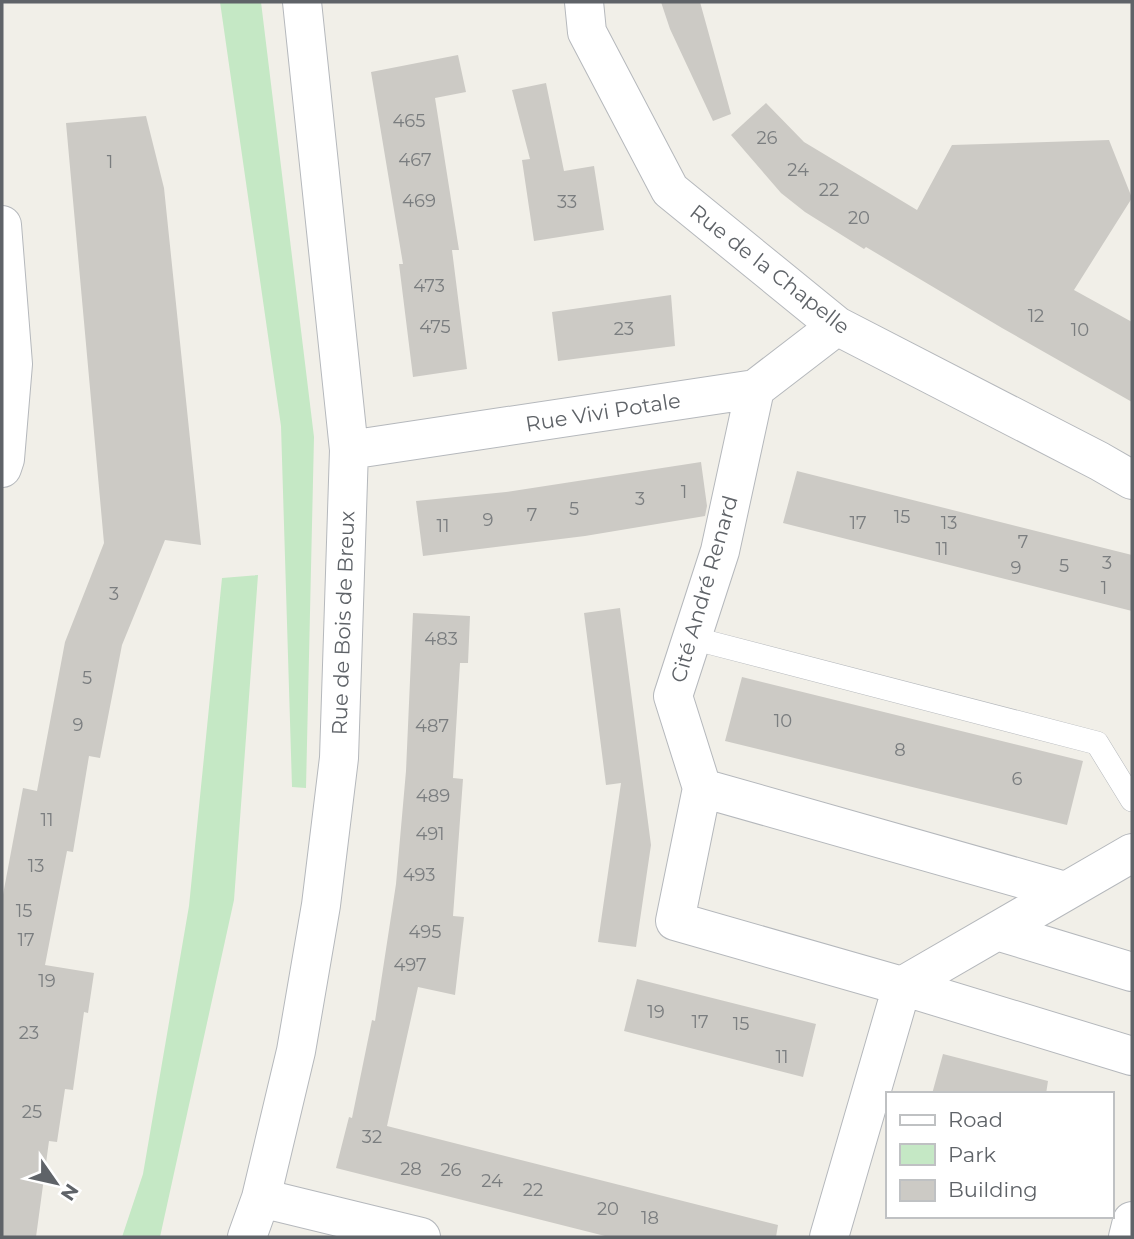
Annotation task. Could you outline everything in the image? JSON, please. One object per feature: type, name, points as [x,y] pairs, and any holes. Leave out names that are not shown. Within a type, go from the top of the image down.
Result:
[{"type":"street","name":"Rue de Bois de Breux","points":[[247,1237],[261,1198],[296,1051],[321,905],[339,758],[349,450],[302,2]]},
{"type":"street","name":"Rue de la Chapelle","points":[[584,2],[587,32],[670,190],[837,326],[1100,461],[1132,481]]},
{"type":"street","points":[[2,225],[13,363],[2,468]]},
{"type":"street","name":"Rue Vivi Potale","points":[[349,450],[755,389],[837,326]]},
{"type":"street","name":"Cité André Renard","points":[[755,389],[720,551],[673,696],[702,788],[675,921],[1132,1056]]},
{"type":"street","points":[[702,788],[1065,891]]},
{"type":"street","points":[[829,1237],[902,986],[1132,853]]},
{"type":"street","points":[[997,931],[1132,972]]},
{"type":"street","points":[[261,1198],[421,1237]]},
{"type":"street","points":[[1128,1237],[1132,1221]]},
{"type":"lane","points":[[692,638],[1097,743],[1132,800]]},
{"type":"green space","points":[[220,2],[261,2],[314,437],[306,788],[292,787],[281,426]]},
{"type":"green space","points":[[258,575],[234,900],[160,1237],[122,1237],[143,1174],[189,906],[222,578]]},
{"type":"building","points":[[661,2],[700,2],[731,114],[713,121],[670,29]]},
{"type":"building","points":[[458,55],[466,92],[435,98],[459,250],[452,250],[467,369],[413,377],[399,264],[403,264],[371,72]]},
{"type":"building","points":[[546,83],[564,171],[594,166],[604,230],[534,241],[522,160],[530,159],[512,90]]},
{"type":"building","points":[[766,103],[804,142],[917,210],[952,145],[1109,140],[1132,198],[1074,290],[1132,322],[1132,402],[866,247],[864,249],[805,212],[781,193],[731,135]]},
{"type":"building","points":[[146,116],[164,188],[201,545],[165,540],[122,645],[100,758],[89,756],[73,852],[67,851],[45,965],[94,973],[88,1013],[84,1012],[73,1090],[65,1089],[57,1142],[49,1141],[36,1237],[2,1237],[2,900],[23,788],[37,791],[65,642],[104,543],[66,123]]},
{"type":"building","points":[[671,295],[675,346],[558,361],[552,312]]},
{"type":"building","points":[[701,462],[707,506],[705,516],[585,536],[423,556],[416,501],[506,492]]},
{"type":"building","points":[[797,471],[1132,555],[1132,611],[783,523]]},
{"type":"building","points":[[620,608],[651,845],[636,947],[598,942],[621,783],[606,785],[584,613]]},
{"type":"building","points":[[413,613],[470,616],[468,663],[460,663],[453,778],[463,779],[453,916],[464,917],[455,995],[418,987],[387,1126],[778,1225],[776,1237],[609,1237],[336,1168],[349,1117],[352,1118],[372,1020],[375,1021],[396,884],[406,771]]},
{"type":"building","points":[[742,677],[1083,761],[1067,825],[725,741]]},
{"type":"building","points":[[637,979],[816,1024],[803,1077],[624,1031]]},
{"type":"building","points":[[943,1054],[1048,1081],[1046,1092],[933,1092]]}]
